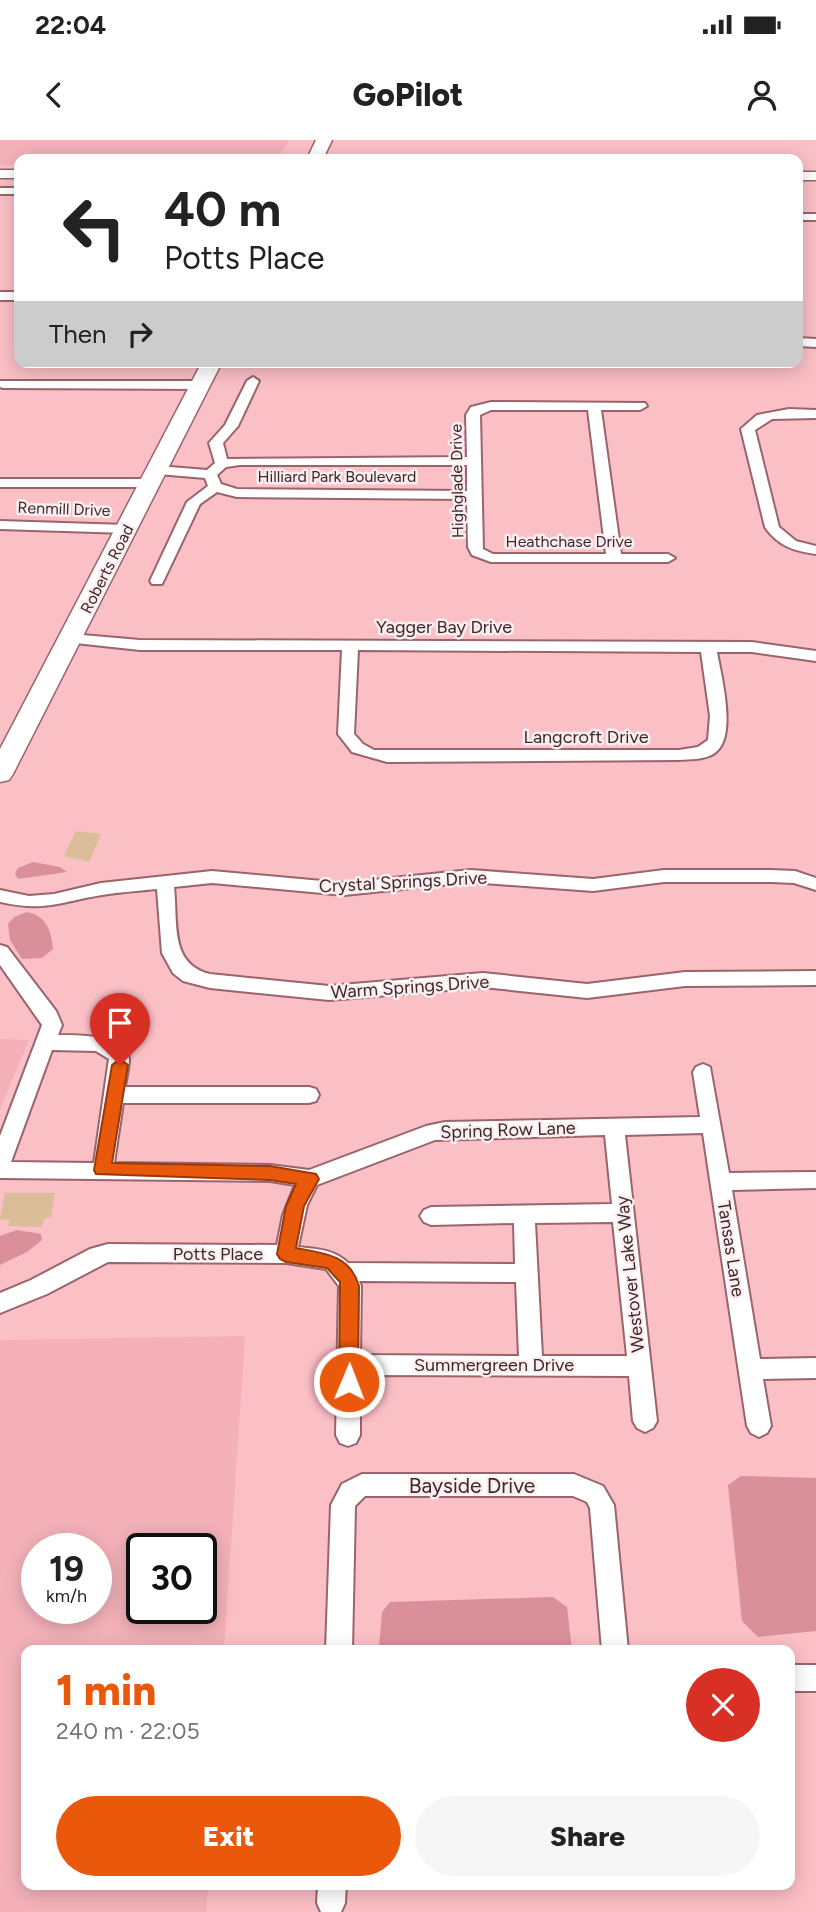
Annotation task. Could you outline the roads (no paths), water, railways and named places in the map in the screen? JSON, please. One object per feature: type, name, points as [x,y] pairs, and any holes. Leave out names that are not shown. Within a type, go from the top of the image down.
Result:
[{"type":"main road","name":"Roberts Road","points":[[0,774],[209,368]]},
{"type":"street","points":[[157,581],[194,502],[222,464],[216,443],[231,426],[253,381]]},
{"type":"street","points":[[3,384],[200,385]]},
{"type":"street","name":"Highglade Drive","points":[[475,547],[473,415],[476,410],[491,406],[594,406]]},
{"type":"street","points":[[614,557],[594,406],[640,406]]},
{"type":"street","points":[[816,414],[770,415],[755,420],[748,429],[772,527],[778,536],[789,544],[816,550]]},
{"type":"street","name":"Hilliard Park Boulevard","points":[[222,464],[240,461],[474,461]]},
{"type":"street","name":"Hilliard Park Boulevard","points":[[0,484],[154,476],[212,480],[237,493],[474,495]]},
{"type":"street","name":"Renmill Drive","points":[[0,525],[127,529]]},
{"type":"street","name":"Heathchase Drive","points":[[475,547],[477,552],[491,558],[668,558]]},
{"type":"street","name":"Yagger Bay Drive","points":[[71,639],[140,645],[708,647],[775,649],[816,656]]},
{"type":"street","name":"Langcroft Drive","points":[[350,645],[345,726],[349,741],[357,748],[387,757],[679,755],[702,752],[717,741],[720,726],[708,647]]},
{"type":"street","name":"Crystal Springs Drive","points":[[2,901],[54,900],[73,894],[212,877],[344,888],[471,876],[593,885],[664,876],[735,875],[795,877],[816,884]]},
{"type":"street","name":"Warm Springs Drive","points":[[165,881],[171,953],[180,968],[190,975],[210,982],[330,993],[483,980],[596,990],[685,979],[816,978]]},
{"type":"street","points":[[0,952],[52,1019],[46,1043],[0,1163]]},
{"type":"street","points":[[46,1043],[106,1046],[117,1053],[120,1065],[103,1170]]},
{"type":"street","name":"Tansas Lane","points":[[703,1072],[759,1426]]},
{"type":"street","points":[[115,1096],[309,1095]]},
{"type":"street","name":"Spring Row Lane","points":[[310,1179],[433,1132],[711,1125]]},
{"type":"street","name":"Westover Lake Way","points":[[614,1126],[645,1421]]},
{"type":"street","points":[[0,1170],[270,1173],[310,1179]]},
{"type":"street","points":[[286,1254],[295,1206],[301,1190],[310,1179]]},
{"type":"street","points":[[721,1182],[816,1180]]},
{"type":"street","points":[[431,1216],[624,1213]]},
{"type":"street","points":[[524,1215],[531,1366]]},
{"type":"street","name":"Potts Place","points":[[0,1303],[26,1293],[103,1254],[286,1254],[332,1261],[343,1272],[527,1273]]},
{"type":"street","points":[[343,1272],[350,1286],[348,1435]]},
{"type":"street","name":"Summergreen Drive","points":[[349,1364],[639,1366]]},
{"type":"street","points":[[751,1369],[816,1368]]},
{"type":"street","name":"Bayside Drive","points":[[339,1645],[343,1506],[350,1492],[362,1485],[574,1485],[595,1494],[602,1505],[615,1645]]},
{"type":"street","points":[[795,1678],[816,1678]]}]
